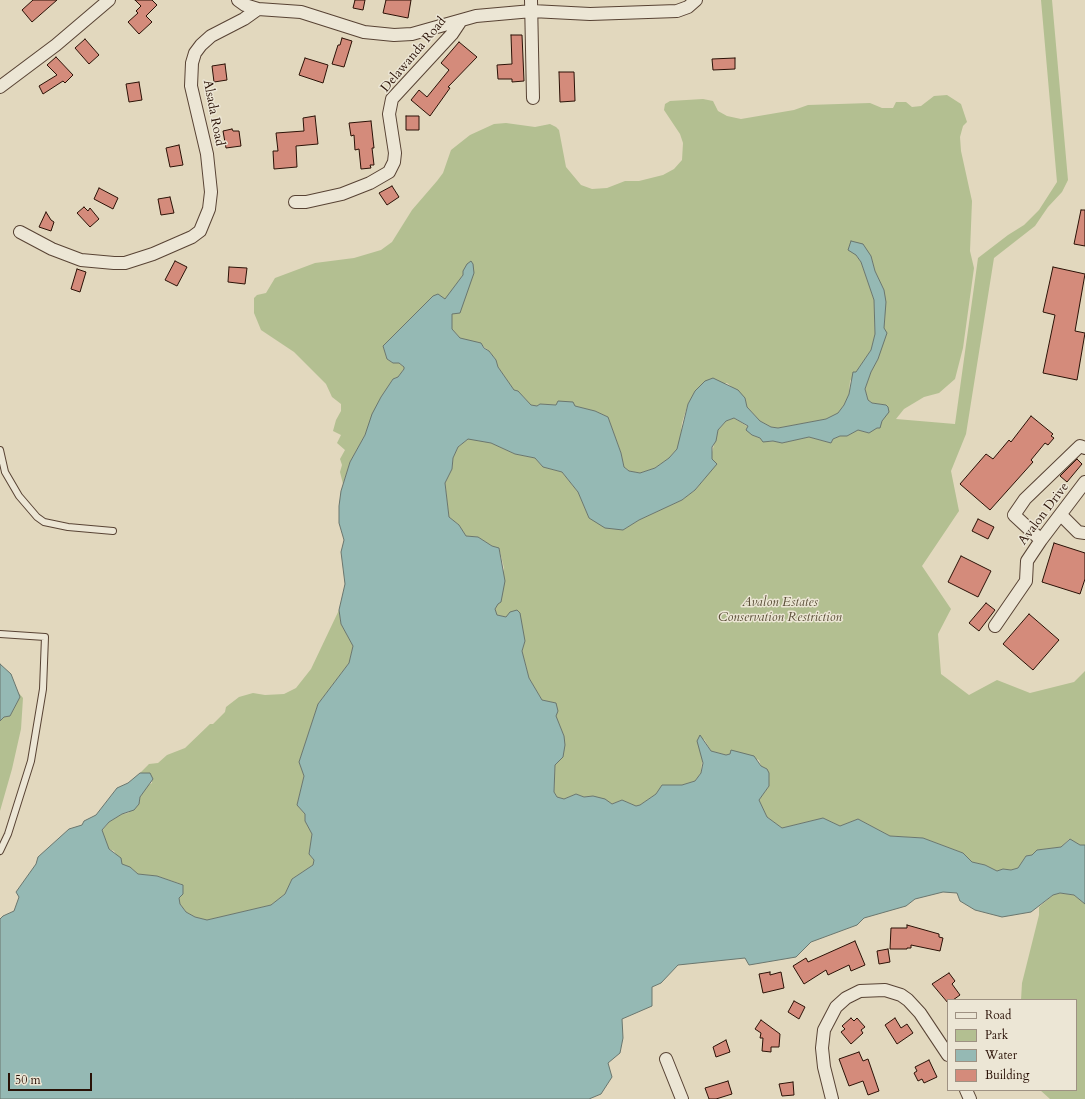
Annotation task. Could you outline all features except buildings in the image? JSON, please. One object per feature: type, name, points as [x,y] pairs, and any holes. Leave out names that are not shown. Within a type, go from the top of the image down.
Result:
[{"type":"street","points":[[0,87],[56,45],[109,0]]},
{"type":"street","points":[[238,0],[245,5],[258,9],[301,12],[364,32],[394,35],[412,34],[460,22],[476,16],[532,5],[590,14],[650,13],[684,9],[696,0]]},
{"type":"street","points":[[532,5],[533,98]]},
{"type":"street","name":"Alsada Road","points":[[20,232],[52,249],[81,260],[91,262],[125,263],[153,254],[179,243],[200,231],[209,209],[210,192],[207,154],[192,86],[192,64],[195,54],[210,36],[244,19],[258,9]]},
{"type":"street","name":"Delawanda Road","points":[[295,202],[312,201],[342,194],[370,184],[389,172],[394,162],[395,153],[390,114],[392,99],[452,34],[460,22]]},
{"type":"street","points":[[1041,540],[1014,515],[1025,499],[1080,446],[1085,448]]},
{"type":"street","name":"Avalon Drive","points":[[995,626],[1026,581],[1027,561],[1085,482]]},
{"type":"street","points":[[1060,515],[1078,532],[1085,534]]},
{"type":"street","points":[[832,1099],[824,1068],[822,1048],[824,1030],[836,1007],[846,998],[860,991],[885,990],[901,995],[908,1000],[920,1013],[947,1054]]},
{"type":"street","points":[[666,1059],[682,1099]]},
{"type":"lane","points":[[0,450],[5,472],[20,496],[37,517],[44,522],[68,527],[113,531]]},
{"type":"lane","points":[[0,634],[45,637],[43,689],[31,762],[8,834],[0,852]]},
{"type":"green space","name":"Avalon Estates Conservation Restriction","points":[[1041,0],[1052,0],[1068,180],[1062,192],[1048,207],[1035,226],[994,258],[966,434],[951,471],[959,511],[922,566],[951,609],[938,634],[941,674],[969,695],[997,680],[1030,693],[1074,682],[1085,671],[1085,845],[1080,845],[1069,839],[1061,847],[1037,850],[1032,855],[1026,856],[1018,868],[997,871],[985,865],[972,862],[963,853],[923,838],[890,836],[858,819],[840,826],[823,818],[782,828],[767,817],[759,800],[769,786],[767,769],[761,766],[759,760],[731,751],[730,754],[726,755],[711,751],[704,739],[701,773],[695,781],[682,785],[662,785],[656,794],[640,805],[636,806],[622,800],[612,804],[593,796],[584,797],[576,794],[564,799],[557,797],[554,792],[555,765],[563,757],[564,736],[556,717],[556,703],[542,700],[529,678],[522,651],[525,641],[506,617],[497,615],[495,610],[504,568],[499,548],[492,546],[478,537],[466,536],[459,525],[449,517],[445,483],[452,469],[453,458],[458,447],[468,439],[473,439],[491,443],[515,454],[535,458],[543,467],[562,472],[578,492],[589,518],[623,530],[639,520],[682,500],[695,490],[705,478],[718,430],[726,421],[734,418],[748,427],[752,435],[769,442],[773,441],[782,443],[809,437],[831,443],[833,439],[840,436],[847,436],[858,430],[869,433],[882,421],[888,407],[886,405],[872,403],[868,400],[865,389],[871,372],[878,359],[885,318],[884,290],[875,271],[871,256],[856,255],[861,262],[874,300],[875,334],[871,350],[850,381],[849,394],[838,413],[826,419],[778,428],[771,427],[760,421],[747,407],[745,398],[727,383],[695,391],[688,404],[682,423],[680,441],[677,449],[669,458],[655,468],[640,473],[629,471],[624,467],[621,453],[608,417],[595,411],[575,406],[540,404],[537,406],[531,405],[518,391],[514,390],[489,351],[478,342],[460,338],[452,329],[452,314],[474,273],[463,275],[445,300],[399,332],[383,346],[387,359],[393,363],[399,363],[404,367],[404,369],[398,377],[393,379],[381,397],[365,435],[350,462],[343,484],[340,472],[342,465],[340,459],[345,450],[337,443],[341,435],[333,431],[336,420],[341,411],[341,404],[332,397],[326,384],[294,352],[261,330],[254,313],[254,298],[257,295],[266,293],[275,278],[315,263],[354,258],[381,250],[392,242],[412,210],[443,173],[451,150],[470,135],[494,124],[506,123],[535,127],[550,124],[556,127],[559,130],[566,167],[581,185],[592,189],[607,188],[625,181],[639,181],[663,175],[674,169],[682,160],[683,143],[680,134],[664,110],[665,104],[670,101],[703,99],[713,101],[718,111],[727,116],[741,119],[794,110],[808,105],[870,103],[882,108],[893,108],[896,102],[906,102],[912,107],[921,106],[934,96],[947,95],[961,104],[967,122],[963,126],[960,137],[961,151],[972,201],[970,251],[974,268],[963,348],[955,379],[939,393],[924,397],[904,409],[896,419],[955,424],[978,258],[1008,235],[1024,225],[1039,210],[1057,182]]},
{"type":"green space","points":[[339,610],[341,624],[353,646],[349,663],[318,704],[299,762],[304,776],[297,805],[305,814],[305,821],[312,834],[309,854],[314,860],[313,865],[292,879],[285,894],[271,905],[207,920],[195,917],[186,912],[180,904],[181,884],[157,876],[138,874],[130,867],[121,864],[114,851],[109,849],[102,831],[109,822],[122,814],[128,813],[140,801],[140,797],[148,785],[152,783],[150,773],[140,773],[149,764],[158,763],[167,755],[185,748],[210,724],[213,724],[225,712],[226,707],[239,697],[253,693],[265,695],[284,694],[296,688],[311,669]]},
{"type":"green space","points":[[18,692],[23,698],[21,729],[12,769],[0,811],[0,721],[4,717],[10,716],[20,697]]},
{"type":"green space","points":[[1060,893],[1074,895],[1085,904],[1085,1099],[1050,1099],[1041,1091],[1077,1091],[1077,999],[1021,999],[1022,983],[1039,915],[1039,907],[1053,895]]},
{"type":"water","points":[[851,241],[863,244],[871,256],[875,271],[884,290],[886,302],[884,328],[887,333],[865,389],[868,400],[872,403],[886,405],[888,407],[889,412],[882,421],[880,428],[877,428],[869,433],[858,430],[847,436],[840,436],[833,439],[831,443],[809,437],[782,443],[773,441],[763,442],[760,438],[752,435],[746,430],[748,426],[734,418],[726,421],[718,430],[716,441],[712,447],[712,459],[717,464],[695,490],[682,500],[639,520],[623,530],[605,528],[589,518],[578,492],[562,472],[543,467],[535,458],[515,454],[491,443],[468,439],[458,447],[453,458],[452,469],[445,483],[449,517],[459,525],[466,536],[478,537],[492,546],[499,548],[505,581],[501,602],[495,609],[497,615],[506,617],[510,612],[517,610],[520,613],[525,641],[522,651],[529,678],[542,700],[556,703],[558,711],[556,716],[564,736],[565,745],[563,757],[555,765],[554,792],[557,797],[564,799],[576,794],[584,797],[593,796],[605,799],[612,804],[622,800],[636,806],[640,805],[656,794],[662,785],[682,785],[695,781],[701,773],[703,763],[697,741],[700,735],[711,751],[726,755],[730,754],[731,750],[754,756],[761,766],[767,769],[769,773],[769,786],[759,800],[767,817],[782,828],[823,818],[840,826],[858,819],[890,836],[923,838],[963,853],[972,862],[985,865],[997,871],[1018,868],[1026,856],[1032,855],[1037,850],[1061,847],[1070,839],[1080,845],[1085,845],[1085,904],[1074,895],[1060,893],[1053,895],[1031,912],[1002,917],[975,910],[960,901],[957,893],[943,892],[915,899],[906,906],[864,918],[857,925],[811,942],[796,957],[749,965],[745,958],[678,965],[661,983],[652,987],[652,1006],[622,1019],[623,1038],[620,1053],[608,1063],[612,1077],[601,1094],[589,1099],[0,1099],[0,919],[14,911],[19,897],[16,892],[36,864],[38,857],[69,829],[82,825],[84,821],[96,815],[117,788],[128,783],[140,773],[150,773],[153,779],[140,797],[139,804],[134,810],[122,814],[109,822],[102,830],[109,849],[121,858],[122,864],[130,867],[138,874],[157,876],[183,885],[183,894],[179,898],[180,904],[186,912],[195,917],[207,920],[271,905],[285,894],[292,879],[313,865],[314,860],[309,854],[312,834],[305,821],[305,814],[297,805],[304,776],[299,762],[318,704],[349,663],[353,646],[341,624],[339,610],[345,584],[341,552],[344,540],[339,523],[339,506],[341,491],[350,462],[365,435],[372,414],[393,379],[398,377],[404,369],[404,367],[399,363],[393,363],[387,359],[383,346],[433,296],[438,294],[445,299],[463,275],[463,271],[467,264],[471,261],[473,264],[474,273],[460,313],[452,314],[452,329],[460,338],[481,343],[496,360],[498,367],[514,390],[518,391],[531,405],[556,405],[558,401],[573,402],[575,406],[595,411],[608,417],[621,453],[624,467],[629,471],[640,473],[655,468],[669,458],[677,449],[688,404],[695,391],[705,381],[713,378],[738,390],[745,398],[747,407],[760,421],[771,427],[778,428],[826,419],[838,413],[849,394],[853,372],[856,372],[871,350],[875,334],[874,300],[861,262],[856,255],[848,250]]},
{"type":"water","points":[[0,664],[11,674],[20,697],[10,716],[4,717],[0,721]]}]
